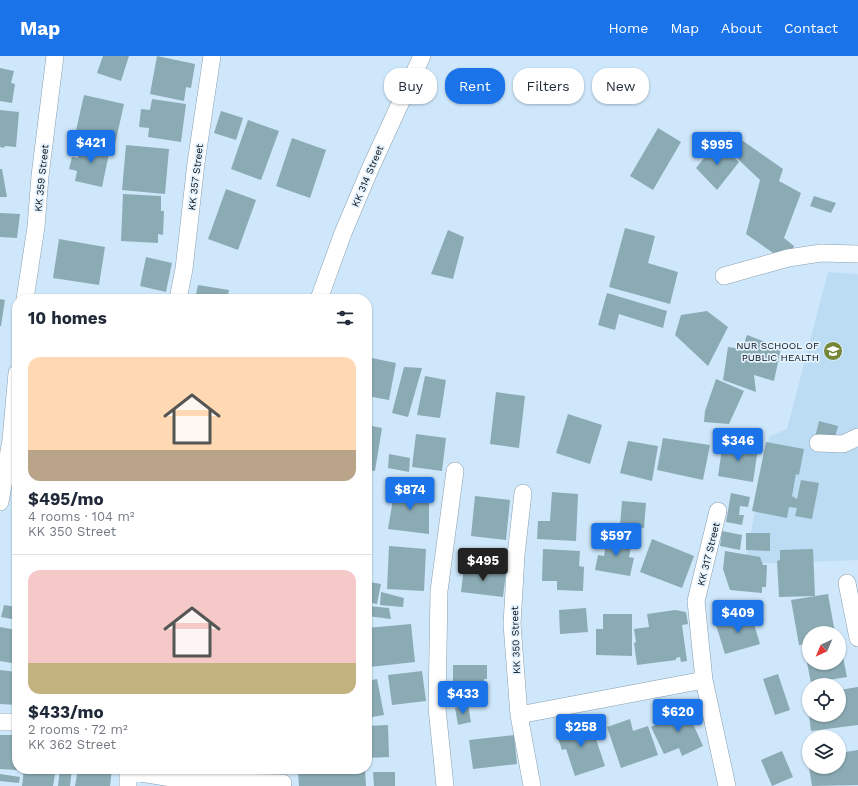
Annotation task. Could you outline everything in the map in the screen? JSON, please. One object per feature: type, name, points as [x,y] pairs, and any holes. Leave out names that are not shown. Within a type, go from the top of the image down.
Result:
[{"type":"street","name":"KK 359 Street","points":[[26,294],[36,227],[40,176],[55,56]]},
{"type":"street","name":"KK 357 Street","points":[[179,294],[184,269],[196,163],[212,56]]},
{"type":"street","name":"KK 314 Street","points":[[321,294],[343,233],[370,169],[422,56]]},
{"type":"street","points":[[724,276],[793,257],[821,253],[858,254]]},
{"type":"street","points":[[0,502],[2,482],[12,429]]},
{"type":"street","points":[[818,442],[842,444],[858,437]]},
{"type":"street","points":[[445,786],[437,708],[439,591],[455,471]]},
{"type":"street","name":"KK 350 Street","points":[[523,493],[516,555],[512,624],[519,715],[532,786]]},
{"type":"street","name":"KK 317 Street","points":[[718,511],[696,601],[704,680],[727,786]]},
{"type":"street","points":[[847,583],[858,638]]},
{"type":"street","points":[[519,715],[704,680]]},
{"type":"street","points":[[0,722],[12,722]]},
{"type":"street","points":[[128,775],[242,783],[283,779]]},
{"type":"shaded area","name":"NUR SCHOOL OF PUBLIC HEALTH","points":[[828,272],[858,274],[858,560],[745,564],[769,437],[787,429]]},
{"type":"building","points":[[103,56],[129,56],[121,81],[97,73]]},
{"type":"building","points":[[157,56],[195,64],[191,88],[186,87],[184,101],[150,94]]},
{"type":"building","points":[[0,68],[14,71],[11,83],[15,84],[12,103],[0,101]]},
{"type":"building","points":[[84,95],[124,104],[115,144],[75,135]]},
{"type":"building","points":[[152,99],[186,104],[181,142],[148,137],[149,128],[139,127],[141,109],[150,110]]},
{"type":"building","points":[[0,110],[19,112],[16,147],[0,147]]},
{"type":"building","points":[[221,111],[243,118],[236,140],[214,133]]},
{"type":"building","points":[[248,120],[279,131],[261,180],[231,169]]},
{"type":"building","points":[[658,128],[681,142],[653,190],[630,176]]},
{"type":"building","points":[[729,131],[783,169],[779,181],[801,193],[784,238],[794,246],[789,264],[746,234],[760,180],[723,142]]},
{"type":"building","points":[[292,138],[326,150],[310,198],[276,186]]},
{"type":"building","points":[[81,142],[110,149],[102,187],[75,181],[77,171],[69,169],[72,157],[78,158]]},
{"type":"building","points":[[717,142],[739,162],[717,190],[696,168]]},
{"type":"building","points":[[126,145],[169,149],[165,194],[122,190]]},
{"type":"building","points":[[0,169],[2,169],[7,197],[0,197]]},
{"type":"building","points":[[226,189],[256,200],[238,250],[208,239]]},
{"type":"building","points":[[123,194],[161,196],[161,211],[164,211],[163,235],[158,234],[158,243],[121,241]]},
{"type":"building","points":[[814,196],[836,203],[831,213],[810,206]]},
{"type":"building","points":[[0,213],[20,214],[17,238],[0,237]]},
{"type":"building","points":[[625,228],[655,236],[648,263],[678,272],[670,304],[609,287]]},
{"type":"building","points":[[448,230],[464,237],[453,279],[431,274]]},
{"type":"building","points":[[59,239],[105,247],[99,285],[53,278]]},
{"type":"building","points":[[146,257],[172,263],[166,292],[140,286]]},
{"type":"building","points":[[198,285],[229,290],[228,294],[196,294]]},
{"type":"building","points":[[607,293],[667,311],[663,328],[619,314],[615,330],[598,325]]},
{"type":"building","points":[[0,299],[5,300],[1,326],[0,326]]},
{"type":"building","points":[[707,311],[728,327],[708,366],[675,335],[681,315]]},
{"type":"building","points":[[747,335],[781,348],[774,381],[754,375],[756,392],[723,380],[728,347],[742,349]]},
{"type":"building","points":[[372,358],[396,363],[389,400],[372,397]]},
{"type":"building","points":[[404,367],[422,368],[408,417],[392,413]]},
{"type":"building","points":[[425,376],[446,380],[440,418],[417,415]]},
{"type":"building","points":[[716,379],[744,391],[729,424],[704,422],[705,411]]},
{"type":"building","points":[[496,392],[525,396],[519,448],[490,444]]},
{"type":"building","points":[[568,414],[602,425],[590,464],[556,453]]},
{"type":"building","points":[[819,421],[838,426],[834,441],[815,437]]},
{"type":"building","points":[[372,426],[382,428],[375,471],[372,471]]},
{"type":"building","points":[[416,434],[446,438],[442,471],[412,467]]},
{"type":"building","points":[[663,438],[710,445],[703,480],[657,470]]},
{"type":"building","points":[[628,441],[658,446],[652,481],[620,473]]},
{"type":"building","points":[[723,442],[758,448],[753,482],[718,476]]},
{"type":"building","points":[[766,442],[804,449],[799,475],[796,474],[792,496],[797,499],[801,480],[819,483],[812,519],[795,516],[797,508],[789,507],[787,518],[752,511]]},
{"type":"building","points":[[389,454],[410,458],[409,472],[388,468]]},
{"type":"building","points":[[395,487],[429,493],[429,534],[388,529]]},
{"type":"building","points":[[552,492],[578,494],[576,541],[537,539],[538,521],[550,521]]},
{"type":"building","points":[[731,493],[750,497],[748,507],[740,506],[739,515],[744,515],[742,525],[726,522]]},
{"type":"building","points":[[475,496],[510,500],[506,540],[471,536]]},
{"type":"building","points":[[622,501],[646,503],[644,528],[620,526]]},
{"type":"building","points":[[722,531],[742,535],[740,550],[720,546]]},
{"type":"building","points":[[746,533],[770,533],[770,551],[746,550]]},
{"type":"building","points":[[607,536],[632,541],[629,557],[634,558],[630,576],[595,570],[598,555],[604,556]]},
{"type":"building","points":[[652,539],[694,556],[682,588],[640,572]]},
{"type":"building","points":[[389,546],[426,549],[424,591],[387,589]]},
{"type":"building","points":[[543,549],[580,551],[579,566],[584,567],[583,591],[557,590],[557,581],[542,581]]},
{"type":"building","points":[[813,549],[815,596],[779,597],[777,561],[780,560],[780,550]]},
{"type":"building","points":[[725,551],[760,557],[763,565],[767,565],[766,587],[762,587],[762,593],[730,590],[723,569]]},
{"type":"building","points":[[464,566],[506,572],[503,597],[461,592]]},
{"type":"building","points":[[372,582],[381,584],[377,604],[372,603]]},
{"type":"building","points":[[381,592],[404,598],[403,607],[380,605]]},
{"type":"building","points":[[828,594],[834,626],[802,626],[802,645],[799,645],[791,600]]},
{"type":"building","points":[[4,605],[12,606],[12,619],[1,617]]},
{"type":"building","points":[[372,606],[389,608],[391,619],[372,617]]},
{"type":"building","points":[[586,608],[588,632],[560,634],[559,610]]},
{"type":"building","points":[[675,610],[686,612],[688,624],[682,625],[687,661],[681,662],[680,657],[676,658],[676,660],[637,665],[634,629],[649,627],[647,614]]},
{"type":"building","points":[[603,614],[632,614],[632,656],[596,655],[596,629],[603,629]]},
{"type":"building","points":[[751,614],[760,644],[725,654],[716,625]]},
{"type":"building","points":[[411,624],[415,662],[372,667],[372,628]]},
{"type":"building","points":[[0,627],[12,629],[12,663],[0,661]]},
{"type":"building","points":[[453,665],[487,665],[487,679],[484,679],[484,689],[479,689],[479,695],[453,694]]},
{"type":"building","points":[[0,670],[12,671],[12,705],[0,704]]},
{"type":"building","points":[[808,670],[846,670],[847,677],[841,678],[810,678]]},
{"type":"building","points":[[422,671],[426,701],[392,705],[388,675]]},
{"type":"building","points":[[778,674],[790,710],[775,715],[763,679]]},
{"type":"building","points":[[377,679],[384,715],[372,717],[372,680]]},
{"type":"building","points":[[858,687],[858,725],[811,730],[810,722],[846,722],[846,689]]},
{"type":"building","points":[[468,705],[471,722],[458,725],[455,708]]},
{"type":"building","points":[[685,706],[703,746],[682,756],[679,748],[664,754],[651,727],[669,718],[668,713]]},
{"type":"building","points":[[630,719],[633,731],[648,726],[658,755],[621,768],[607,727]]},
{"type":"building","points":[[590,721],[605,766],[575,776],[566,749],[562,750],[556,732]]},
{"type":"building","points":[[388,725],[389,757],[372,758],[372,726]]},
{"type":"building","points":[[0,735],[12,735],[12,770],[0,769]]},
{"type":"building","points":[[514,735],[517,764],[473,769],[469,740]]},
{"type":"building","points":[[858,750],[858,785],[812,786],[810,774],[846,774],[846,752]]},
{"type":"building","points":[[782,751],[793,777],[772,786],[761,760]]},
{"type":"building","points":[[373,772],[395,772],[395,786],[374,786]]},
{"type":"building","points":[[0,774],[20,777],[19,783],[0,781]]},
{"type":"building","points":[[23,774],[55,774],[53,786],[22,786]]},
{"type":"building","points":[[59,774],[71,774],[70,786],[58,786]]},
{"type":"building","points":[[77,774],[111,774],[110,786],[75,786]]},
{"type":"building","points":[[298,774],[365,774],[366,786],[299,786]]},
{"type":"place","name":"NUR SCHOOL OF PUBLIC HEALTH","points":[[833,351]]}]
